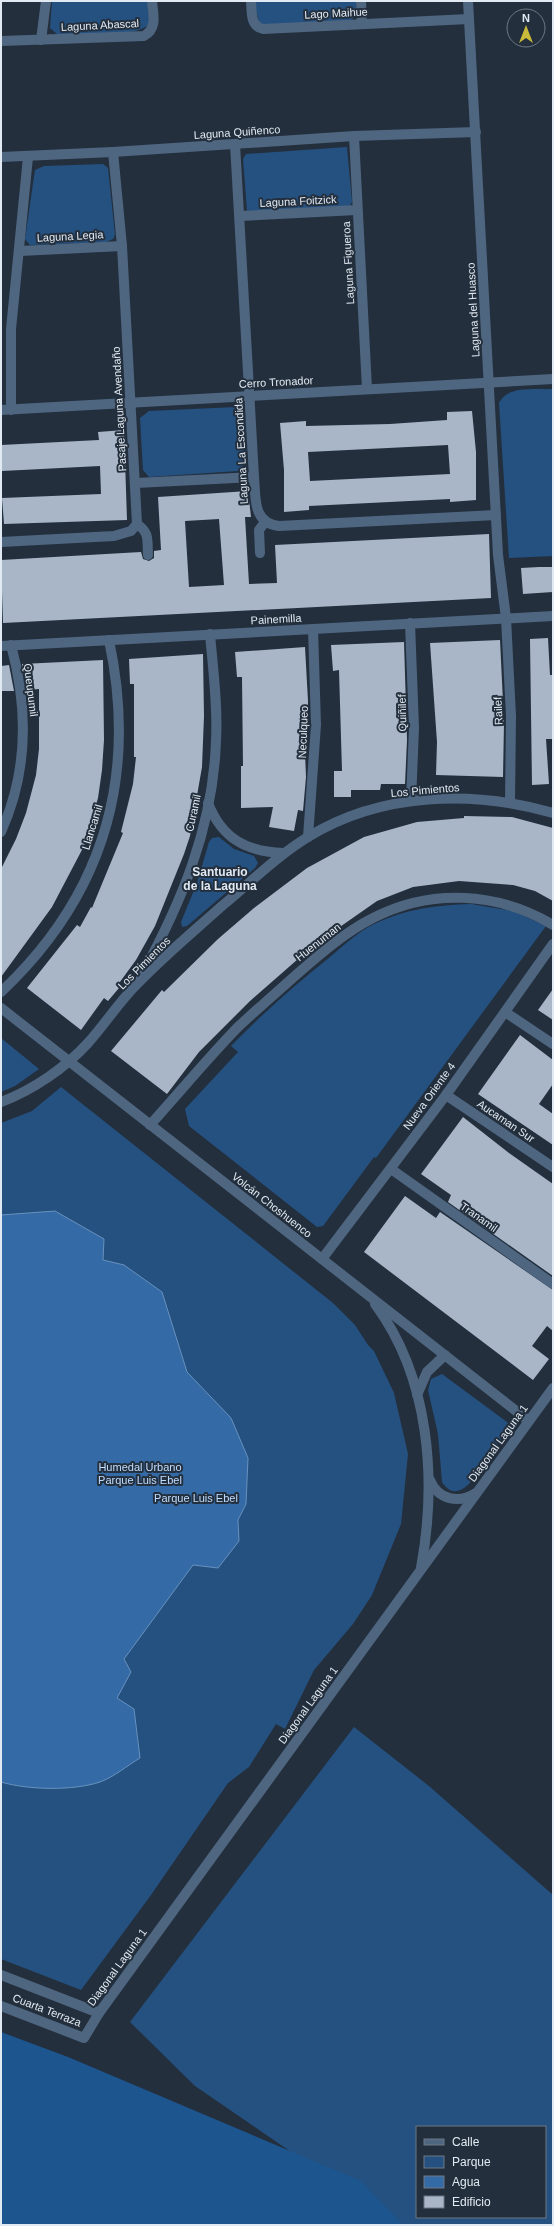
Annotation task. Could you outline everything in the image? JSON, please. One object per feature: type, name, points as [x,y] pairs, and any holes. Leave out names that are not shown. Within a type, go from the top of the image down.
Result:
[{"type":"street","points":[[41,40],[46,1]]},
{"type":"street","name":"Laguna Abascal","points":[[1,41],[144,36],[151,31],[154,25],[152,1]]},
{"type":"street","name":"Lago Maihue","points":[[252,1],[253,24],[257,28],[263,29],[469,19]]},
{"type":"street","points":[[361,1],[362,24]]},
{"type":"street","name":"Laguna del Huasco","points":[[468,1],[490,383],[496,516],[500,575],[506,618]]},
{"type":"street","name":"Laguna Quiñenco","points":[[1,157],[28,157],[113,152],[354,136],[476,132]]},
{"type":"street","name":"Laguna Figueroa","points":[[354,136],[367,389]]},
{"type":"street","name":"Laguna La Escondida","points":[[235,144],[254,477],[257,511],[259,516],[265,522]]},
{"type":"street","name":"Pasaje Laguna Avendaño","points":[[113,152],[122,246],[130,402],[136,483],[136,524]]},
{"type":"street","points":[[6,410],[11,336],[28,157]]},
{"type":"street","name":"Laguna Foitzick","points":[[240,216],[357,210]]},
{"type":"street","name":"Laguna Legia","points":[[20,251],[122,246]]},
{"type":"street","name":"Cerro Tronador","points":[[6,410],[553,379]]},
{"type":"street","points":[[136,483],[254,477]]},
{"type":"street","points":[[260,553],[259,530],[265,522],[279,526],[496,516]]},
{"type":"street","points":[[1,542],[114,536],[131,531],[136,524],[145,529],[147,533],[148,555]]},
{"type":"street","name":"Painemilla","points":[[6,646],[553,616]]},
{"type":"street","name":"Railef","points":[[506,618],[511,716],[510,803]]},
{"type":"street","name":"Quiñilef","points":[[410,623],[414,728],[411,801]]},
{"type":"street","name":"Neculqueo","points":[[308,837],[316,725],[313,629]]},
{"type":"street","name":"Curamil","points":[[137,984],[166,930],[185,887],[196,857],[208,803],[216,740],[210,634]]},
{"type":"street","name":"Llancamil","points":[[1,992],[34,959],[68,913],[91,869],[103,835],[116,781],[120,725],[115,669],[108,640]]},
{"type":"street","name":"Queupumil","points":[[1,832],[18,780],[23,735],[21,690],[6,646]]},
{"type":"street","name":"Los Pimientos","points":[[1,1102],[31,1088],[68,1061],[88,1043],[137,984],[198,927],[284,853],[308,837],[350,816],[392,804],[411,801],[464,798],[510,803],[553,813]]},
{"type":"street","points":[[208,803],[220,826],[239,843],[256,850],[284,853]]},
{"type":"street","name":"Huenuman","points":[[150,1125],[243,1023],[314,960],[374,918],[427,900],[472,898],[493,900],[522,908],[553,925]]},
{"type":"street","name":"Nueva Oriente 4","points":[[322,1259],[446,1095],[553,944]]},
{"type":"street","name":"Volcán Choshuenco","points":[[1,1008],[529,1420]]},
{"type":"street","points":[[505,1012],[553,1044]]},
{"type":"street","name":"Aucaman Sur","points":[[446,1095],[553,1167]]},
{"type":"street","name":"Tranamil","points":[[390,1169],[553,1284]]},
{"type":"street","points":[[367,1294],[395,1336],[408,1364],[417,1397],[424,1434],[428,1475],[427,1534],[420,1571]]},
{"type":"street","points":[[417,1397],[427,1372],[445,1355]]},
{"type":"street","name":"Diagonal Laguna 1","points":[[84,2038],[98,2013],[553,1388]]},
{"type":"street","points":[[428,1475],[435,1489],[448,1498],[455,1500],[469,1497],[481,1488]]},
{"type":"street","name":"Cuarta Terraza","points":[[1,1975],[98,2013]]},
{"type":"street","name":"Cuarta Terraza","points":[[1,2006],[84,2038]]},
{"type":"green space","points":[[52,1],[148,1],[151,20],[145,27],[136,31],[93,35],[58,35],[50,28]]},
{"type":"green space","points":[[254,1],[356,1],[356,10],[354,17],[349,21],[264,25],[259,23]]},
{"type":"green space","points":[[347,147],[352,202],[349,207],[247,211],[243,159],[246,154]]},
{"type":"green space","points":[[103,164],[108,168],[115,235],[113,239],[106,242],[30,245],[25,239],[35,170],[44,166]]},
{"type":"green space","points":[[553,389],[553,556],[509,558],[499,403],[508,393],[515,391]]},
{"type":"green space","points":[[236,407],[245,414],[247,461],[238,471],[149,477],[143,470],[140,418],[149,411]]},
{"type":"green space","points":[[219,837],[234,849],[254,856],[258,863],[255,868],[187,926],[182,927],[181,922],[197,883],[209,842],[212,838]]},
{"type":"green space","points":[[471,904],[513,911],[546,926],[376,1158],[374,1157],[323,1226],[317,1227],[189,1126],[185,1109],[238,1052],[231,1046],[279,1000],[351,939],[374,924],[409,911],[446,905]]},
{"type":"green space","points":[[1,1038],[39,1069],[15,1086],[1,1092]]},
{"type":"green space","name":"Parque Luis Ebel","points":[[61,1087],[333,1303],[355,1325],[368,1345],[374,1351],[394,1393],[408,1454],[401,1524],[372,1595],[353,1624],[314,1670],[285,1729],[276,1724],[249,1767],[228,1783],[151,1895],[81,1990],[1,1959],[1,1123],[32,1111]]},
{"type":"green space","points":[[442,1374],[511,1425],[469,1484],[458,1491],[451,1491],[442,1482],[438,1434],[428,1390],[431,1379]]},
{"type":"green space","points":[[354,1727],[429,1786],[553,1895],[553,2225],[381,2225],[351,2193],[195,2086],[130,2022]]},
{"type":"shaded area","points":[[1,2032],[68,2057],[361,2181],[403,2225],[1,2225]]},
{"type":"water","name":"Humedal Urbano Parque Luis Ebel","points":[[55,1211],[104,1239],[103,1260],[124,1265],[162,1292],[187,1372],[231,1418],[248,1458],[246,1504],[238,1520],[239,1541],[218,1568],[193,1565],[124,1659],[131,1672],[117,1698],[134,1709],[140,1758],[116,1774],[100,1782],[77,1787],[37,1788],[1,1782],[1,1215]]},
{"type":"building","points":[[472,411],[476,452],[476,500],[450,502],[450,499],[309,506],[309,510],[284,512],[284,470],[280,423],[306,421],[306,426],[390,424],[447,420],[447,412]],"holes":[[[448,445],[450,474],[310,481],[308,452]]]},
{"type":"building","points":[[124,430],[127,520],[4,524],[2,498],[101,494],[100,466],[2,471],[1,445],[99,440],[98,432]]},
{"type":"building","points":[[248,491],[251,517],[245,517],[249,584],[277,583],[275,545],[489,534],[491,598],[3,623],[1,560],[141,552],[143,559],[149,561],[154,558],[154,551],[161,550],[158,497]],"holes":[[[219,519],[224,585],[189,587],[185,521]]]},
{"type":"building","points":[[553,567],[553,592],[523,594],[521,568]]},
{"type":"building","points":[[548,638],[550,675],[553,675],[553,739],[546,739],[549,784],[532,785],[530,639]]},
{"type":"building","points":[[500,640],[504,723],[503,777],[436,775],[437,742],[430,643]]},
{"type":"building","points":[[404,642],[407,740],[405,784],[381,784],[380,790],[351,790],[351,797],[334,797],[334,771],[342,771],[339,670],[333,671],[331,645]]},
{"type":"building","points":[[305,647],[308,701],[307,753],[305,753],[306,777],[303,811],[298,810],[294,831],[269,827],[273,807],[241,808],[241,766],[243,766],[242,677],[237,677],[235,652]]},
{"type":"building","points":[[203,654],[204,716],[202,767],[190,836],[155,926],[136,960],[117,986],[119,988],[108,1001],[104,998],[81,1030],[27,988],[77,925],[80,927],[91,907],[92,908],[123,833],[121,832],[133,784],[136,757],[134,757],[134,684],[130,684],[129,659]]},
{"type":"building","points":[[103,660],[104,740],[102,770],[98,798],[84,846],[52,907],[1,977],[1,869],[16,839],[26,813],[36,775],[39,749],[39,689],[27,690],[22,664]]},
{"type":"building","points":[[9,665],[14,691],[1,691],[1,666]]},
{"type":"building","points":[[464,816],[512,817],[553,828],[553,901],[535,891],[513,885],[459,881],[413,887],[377,901],[314,945],[250,1001],[199,1052],[167,1094],[111,1051],[162,990],[164,992],[218,939],[254,908],[307,868],[364,837],[417,822],[464,818]]},
{"type":"building","points":[[553,989],[553,1020],[538,1010]]},
{"type":"building","points":[[520,1035],[553,1060],[553,1084],[539,1104],[553,1114],[553,1145],[478,1094]]},
{"type":"building","points":[[463,1117],[509,1153],[553,1184],[553,1276],[448,1202],[451,1195],[421,1174]]},
{"type":"building","points":[[405,1196],[436,1218],[440,1212],[553,1290],[553,1331],[547,1326],[532,1346],[549,1359],[533,1380],[364,1252]]},
{"type":"district","name":"Santuario de la Laguna","points":[[220,879]]}]
